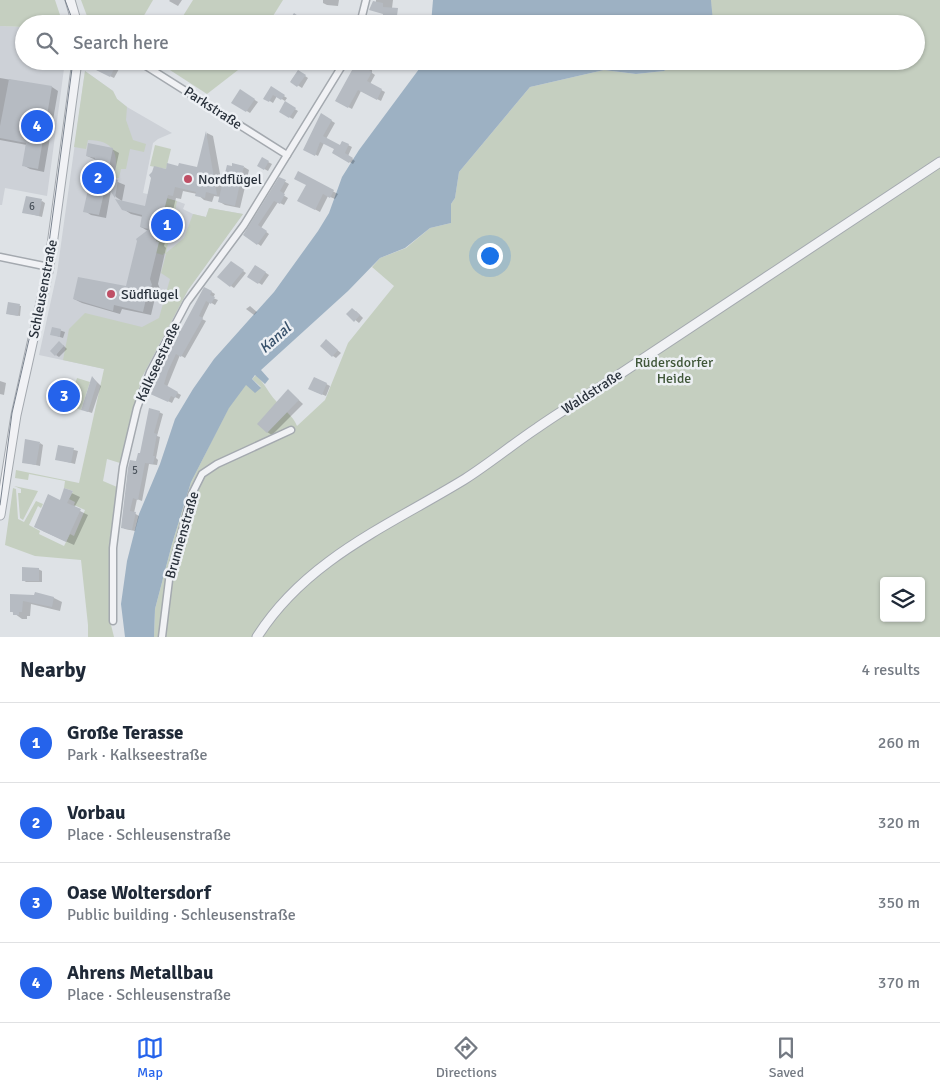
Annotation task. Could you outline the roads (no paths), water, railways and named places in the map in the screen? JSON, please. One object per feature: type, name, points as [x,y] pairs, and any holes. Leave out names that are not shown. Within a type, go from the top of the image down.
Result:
[{"type":"street","points":[[70,0],[74,15]]},
{"type":"street","points":[[362,15],[366,0]]},
{"type":"street","name":"Schleusenstraße","points":[[0,515],[16,414],[49,266],[76,70]]},
{"type":"street","name":"Parkstraße","points":[[152,70],[287,155]]},
{"type":"street","name":"Kalkseestraße","points":[[113,621],[113,548],[123,467],[140,400],[156,360],[187,302],[244,225],[340,70]]},
{"type":"street","name":"Waldstraße","points":[[257,637],[282,603],[307,578],[335,556],[387,523],[466,478],[537,428],[940,162]]},
{"type":"street","points":[[0,257],[49,266]]},
{"type":"street","name":"Brunnenstraße","points":[[162,637],[169,580],[192,494],[202,474],[217,464],[291,430]]},
{"type":"water","points":[[433,0],[711,0],[712,15],[432,15]]},
{"type":"water","name":"Kanal","points":[[418,70],[604,70],[530,87],[459,172],[455,198],[451,204],[451,223],[430,228],[405,248],[380,258],[348,291],[261,370],[269,379],[265,384],[255,375],[252,379],[261,388],[255,393],[246,385],[229,408],[191,482],[155,609],[154,637],[125,637],[121,604],[127,561],[139,514],[160,464],[175,419],[214,359],[274,292],[318,231],[329,213],[342,177],[359,150]]},
{"type":"water","points":[[604,70],[665,70],[636,74]]},
{"type":"tram line","points":[[65,0],[71,15]]},
{"type":"tram line","points":[[0,505],[12,413],[46,266],[72,70]]},
{"type":"place","name":"Ahrens Metallbau","points":[[37,126]]},
{"type":"place","name":"Vorbau","points":[[98,178]]},
{"type":"place","name":"Nordflügel","points":[[188,179]]},
{"type":"place","name":"Große Terasse","points":[[167,225]]},
{"type":"place","name":"Südflügel","points":[[111,294]]},
{"type":"place","name":"Oase Woltersdorf","points":[[64,396]]},
{"type":"park label","name":"Rüdersdorfer Heide","points":[[674,370]]}]
